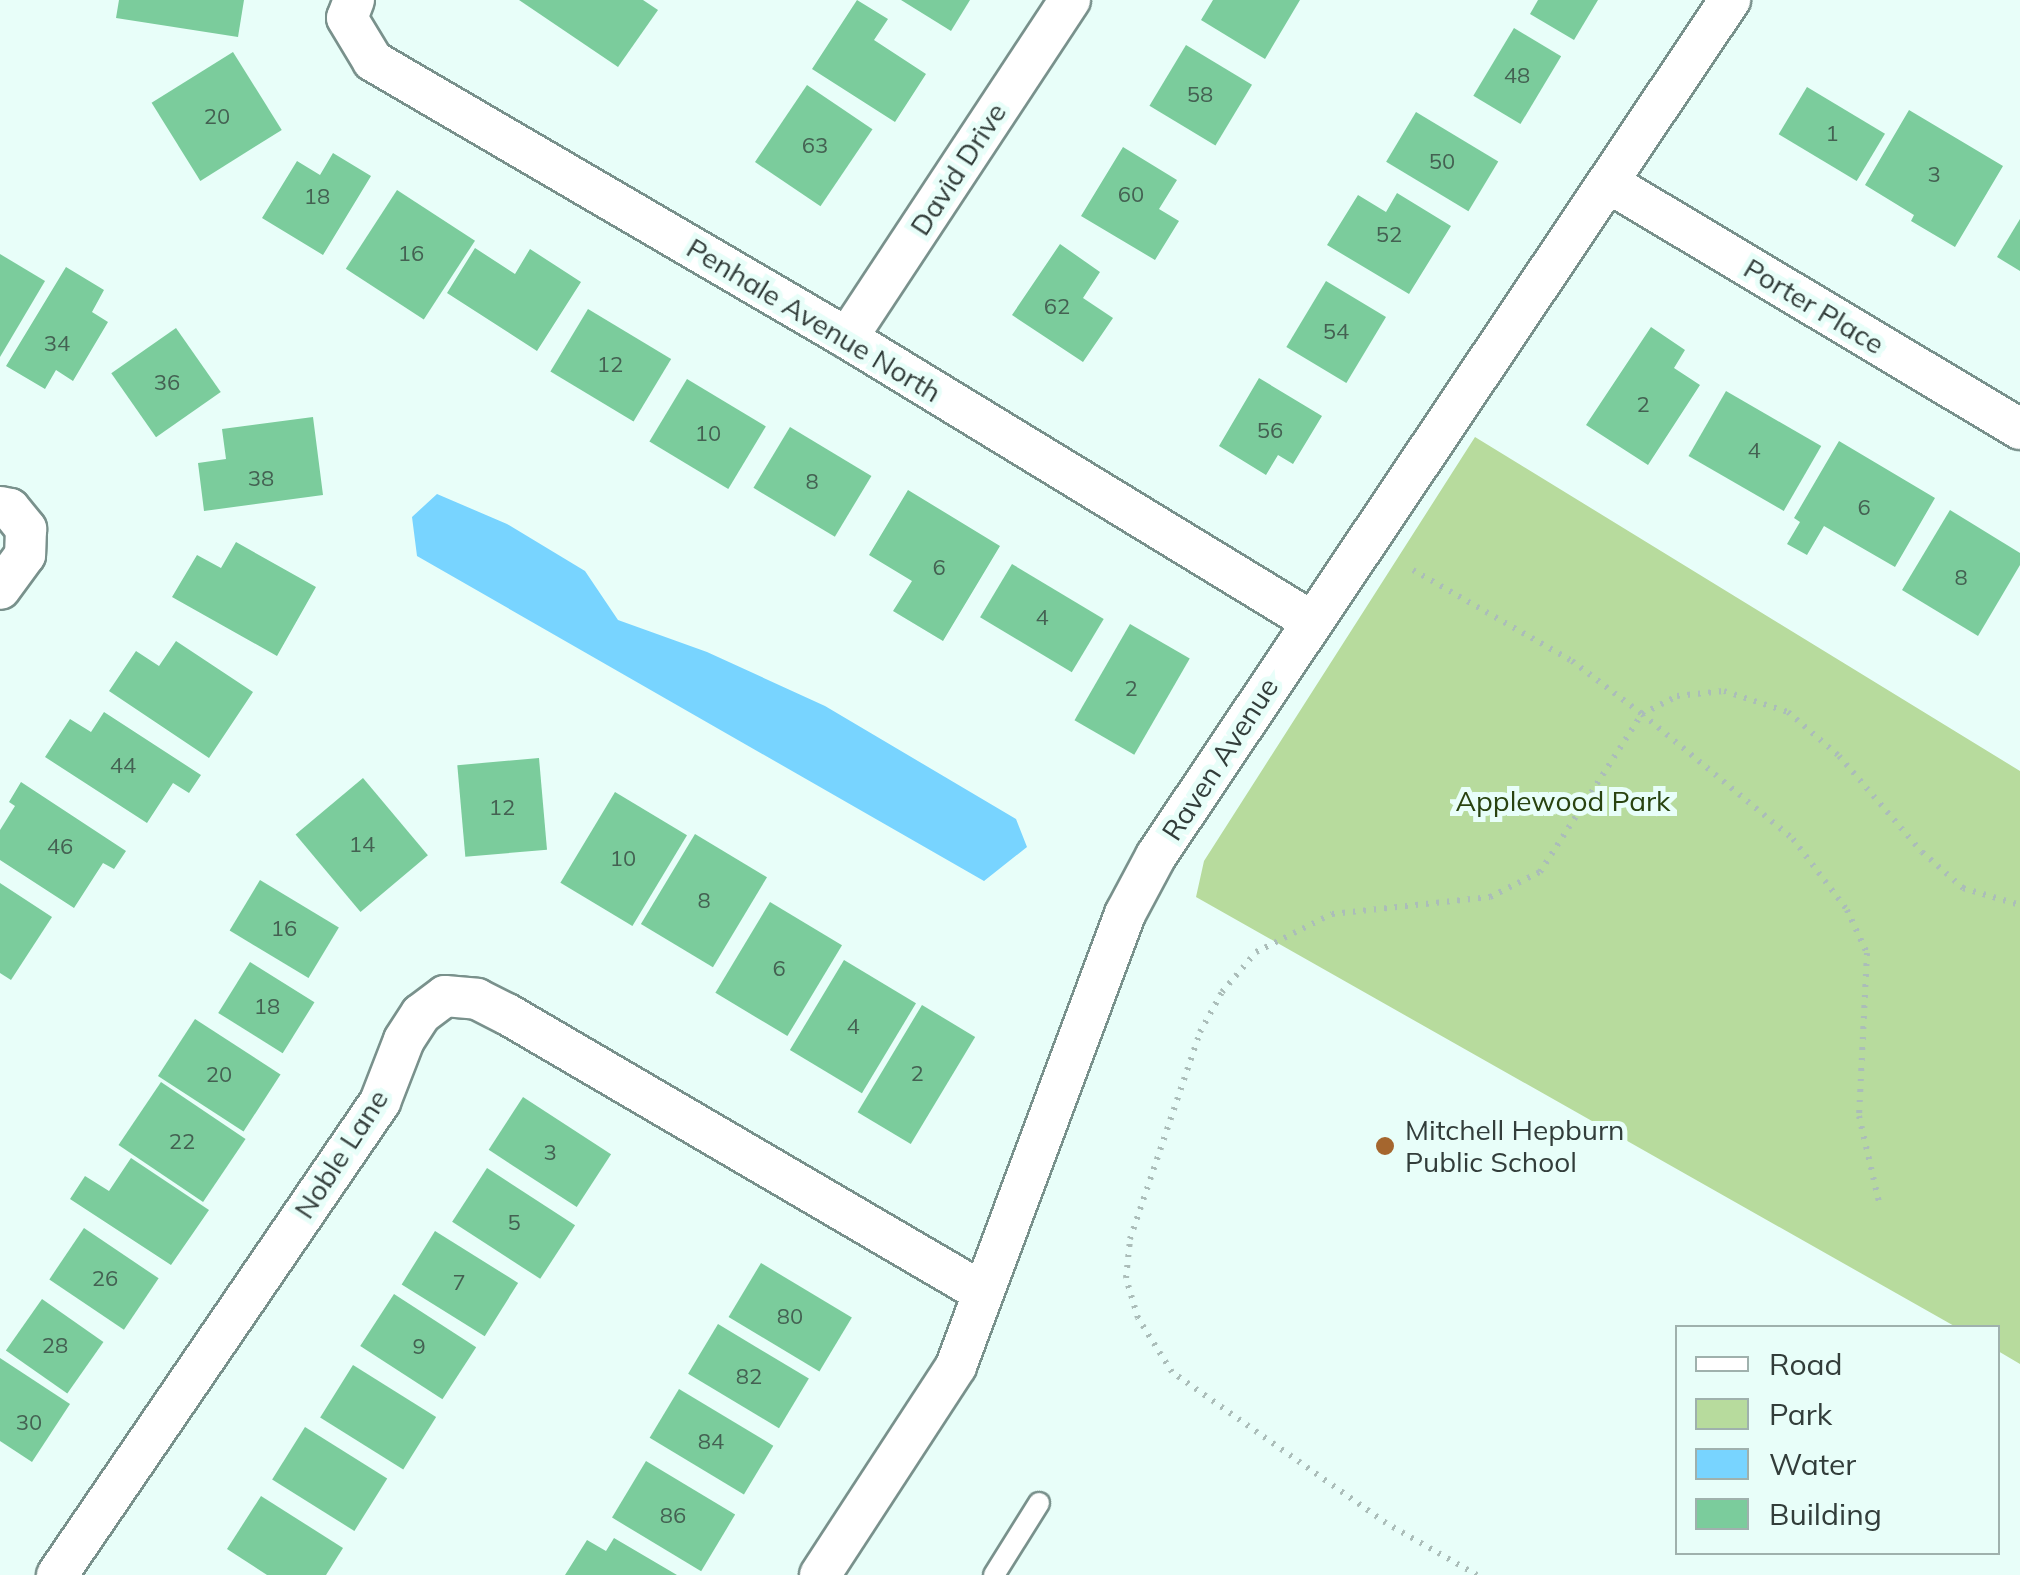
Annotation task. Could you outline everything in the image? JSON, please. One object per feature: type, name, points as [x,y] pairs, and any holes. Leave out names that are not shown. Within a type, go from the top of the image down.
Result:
[{"type":"street","name":"Penhale Avenue North","points":[[354,0],[347,18],[373,61],[846,338],[1312,621]]},
{"type":"street","name":"David Drive","points":[[846,338],[1070,0]]},
{"type":"street","name":"Raven Avenue","points":[[820,1575],[956,1366],[1125,914],[1156,856],[1730,0]]},
{"type":"street","name":"Porter Place","points":[[1609,182],[2020,429]]},
{"type":"street","points":[[0,508],[10,509],[26,529],[25,555],[0,589]]},
{"type":"street","name":"Noble Lane","points":[[57,1575],[380,1102],[404,1040],[421,1014],[444,996],[476,999],[508,1014],[982,1292]]},
{"type":"lane","points":[[994,1575],[1040,1503]]},
{"type":"path","points":[[1413,570],[1572,662],[1642,714],[1793,838],[1847,910],[1867,954],[1859,1116],[1880,1206]]},
{"type":"path","points":[[1477,1575],[1386,1523],[1172,1372],[1138,1318],[1126,1278],[1130,1239],[1200,1032],[1222,992],[1256,952],[1332,914],[1490,896],[1540,872],[1642,714],[1677,696],[1724,691],[1788,712],[1839,756],[1922,852],[1964,888],[2020,906]]},
{"type":"green space","name":"Applewood Park","points":[[1475,437],[2020,771],[2020,1364],[2000,1352],[2000,1325],[1952,1325],[1196,897],[1204,861]]},
{"type":"water","points":[[437,494],[507,524],[585,571],[618,620],[707,652],[825,706],[1016,819],[1027,847],[984,881],[417,556],[412,517]]},
{"type":"building","points":[[119,0],[244,0],[238,37],[116,18]]},
{"type":"building","points":[[519,0],[643,0],[658,10],[618,67]]},
{"type":"building","points":[[857,0],[888,19],[874,40],[926,74],[895,122],[812,69]]},
{"type":"building","points":[[901,0],[970,0],[951,31]]},
{"type":"building","points":[[1213,0],[1300,0],[1265,59],[1201,20]]},
{"type":"building","points":[[1538,0],[1598,0],[1574,40],[1530,14]]},
{"type":"building","points":[[1514,28],[1561,56],[1520,124],[1473,96]]},
{"type":"building","points":[[1186,45],[1252,85],[1215,146],[1149,106]]},
{"type":"building","points":[[233,52],[282,130],[200,181],[152,103]]},
{"type":"building","points":[[807,85],[872,129],[820,206],[755,162]]},
{"type":"building","points":[[1807,87],[1885,134],[1857,181],[1779,134]]},
{"type":"building","points":[[1909,110],[2003,166],[1955,247],[1911,221],[1914,215],[1865,185]]},
{"type":"building","points":[[1416,112],[1498,161],[1468,211],[1386,162]]},
{"type":"building","points":[[1123,147],[1177,180],[1159,209],[1179,221],[1155,260],[1081,216]]},
{"type":"building","points":[[333,153],[371,176],[323,255],[262,218],[297,161],[320,175]]},
{"type":"building","points":[[397,190],[475,241],[424,319],[346,269]]},
{"type":"building","points":[[1397,193],[1451,226],[1409,294],[1327,245],[1358,195],[1386,212]]},
{"type":"building","points":[[2020,219],[2020,271],[1997,257]]},
{"type":"building","points":[[1060,244],[1100,272],[1083,298],[1113,318],[1083,362],[1012,315]]},
{"type":"building","points":[[475,248],[515,274],[530,249],[581,282],[537,351],[447,293]]},
{"type":"building","points":[[0,254],[45,281],[0,357]]},
{"type":"building","points":[[66,267],[104,290],[92,312],[108,322],[73,381],[56,370],[45,389],[6,366]]},
{"type":"building","points":[[1326,281],[1386,317],[1346,383],[1286,347]]},
{"type":"building","points":[[588,309],[671,359],[634,422],[550,372]]},
{"type":"building","points":[[1651,327],[1685,350],[1674,368],[1700,385],[1648,465],[1586,425]]},
{"type":"building","points":[[176,328],[221,392],[156,437],[111,373]]},
{"type":"building","points":[[1259,378],[1322,416],[1293,464],[1278,455],[1266,475],[1219,446]]},
{"type":"building","points":[[687,379],[766,426],[728,489],[649,442]]},
{"type":"building","points":[[1726,391],[1821,446],[1784,511],[1688,456]]},
{"type":"building","points":[[313,417],[323,495],[204,511],[198,463],[226,459],[222,429]]},
{"type":"building","points":[[790,427],[871,476],[835,537],[753,488]]},
{"type":"building","points":[[1839,441],[1935,498],[1895,567],[1824,526],[1807,555],[1787,544],[1800,522],[1794,518]]},
{"type":"building","points":[[908,490],[1000,546],[943,641],[893,611],[912,581],[869,555]]},
{"type":"building","points":[[1950,510],[2020,553],[2020,565],[1978,636],[1902,590]]},
{"type":"building","points":[[236,542],[316,587],[277,656],[172,597],[197,555],[221,568]]},
{"type":"building","points":[[1012,564],[1104,619],[1072,672],[980,617]]},
{"type":"building","points":[[1130,624],[1190,659],[1134,755],[1074,720]]},
{"type":"building","points":[[176,641],[253,692],[209,758],[109,691],[136,651],[159,666]]},
{"type":"building","points":[[104,712],[201,775],[189,793],[173,783],[147,823],[45,757],[70,719],[91,732]]},
{"type":"building","points":[[539,758],[547,850],[465,857],[457,765]]},
{"type":"building","points":[[363,778],[428,855],[361,912],[296,835]]},
{"type":"building","points":[[21,782],[126,851],[114,869],[103,863],[74,908],[0,860],[0,830],[15,806],[9,802]]},
{"type":"building","points":[[615,792],[687,835],[632,926],[560,883]]},
{"type":"building","points":[[695,834],[767,877],[713,967],[641,924]]},
{"type":"building","points":[[260,880],[339,927],[308,978],[230,931]]},
{"type":"building","points":[[0,883],[52,917],[11,980],[0,973]]},
{"type":"building","points":[[770,902],[842,945],[787,1036],[715,993]]},
{"type":"building","points":[[844,960],[916,1003],[862,1093],[790,1050]]},
{"type":"building","points":[[250,962],[314,1002],[283,1053],[218,1013]]},
{"type":"building","points":[[922,1005],[975,1037],[911,1144],[858,1112]]},
{"type":"building","points":[[195,1019],[281,1075],[244,1132],[158,1076]]},
{"type":"building","points":[[161,1082],[246,1139],[203,1202],[119,1145]]},
{"type":"building","points":[[523,1097],[611,1154],[577,1207],[489,1150]]},
{"type":"building","points":[[131,1158],[209,1210],[171,1265],[70,1199],[85,1176],[109,1191]]},
{"type":"building","points":[[487,1168],[575,1225],[540,1279],[452,1222]]},
{"type":"building","points":[[84,1228],[159,1278],[124,1330],[49,1279]]},
{"type":"building","points":[[435,1231],[518,1283],[485,1336],[402,1284]]},
{"type":"building","points":[[761,1263],[852,1318],[819,1372],[729,1317]]},
{"type":"building","points":[[394,1294],[476,1347],[442,1399],[360,1346]]},
{"type":"building","points":[[42,1299],[103,1342],[67,1394],[6,1351]]},
{"type":"building","points":[[718,1324],[809,1379],[779,1428],[688,1374]]},
{"type":"building","points":[[0,1358],[70,1404],[32,1462],[0,1441]]},
{"type":"building","points":[[353,1365],[436,1417],[403,1470],[320,1418]]},
{"type":"building","points":[[679,1389],[773,1446],[744,1495],[650,1438]]},
{"type":"building","points":[[305,1427],[387,1478],[354,1531],[272,1480]]},
{"type":"building","points":[[646,1461],[735,1515],[701,1571],[612,1518]]},
{"type":"building","points":[[261,1496],[343,1548],[326,1575],[267,1575],[227,1549]]},
{"type":"building","points":[[614,1538],[677,1575],[565,1575],[587,1540],[606,1551]]},
{"type":"place","name":"Mitchell Hepburn Public School","points":[[1385,1146]]}]
